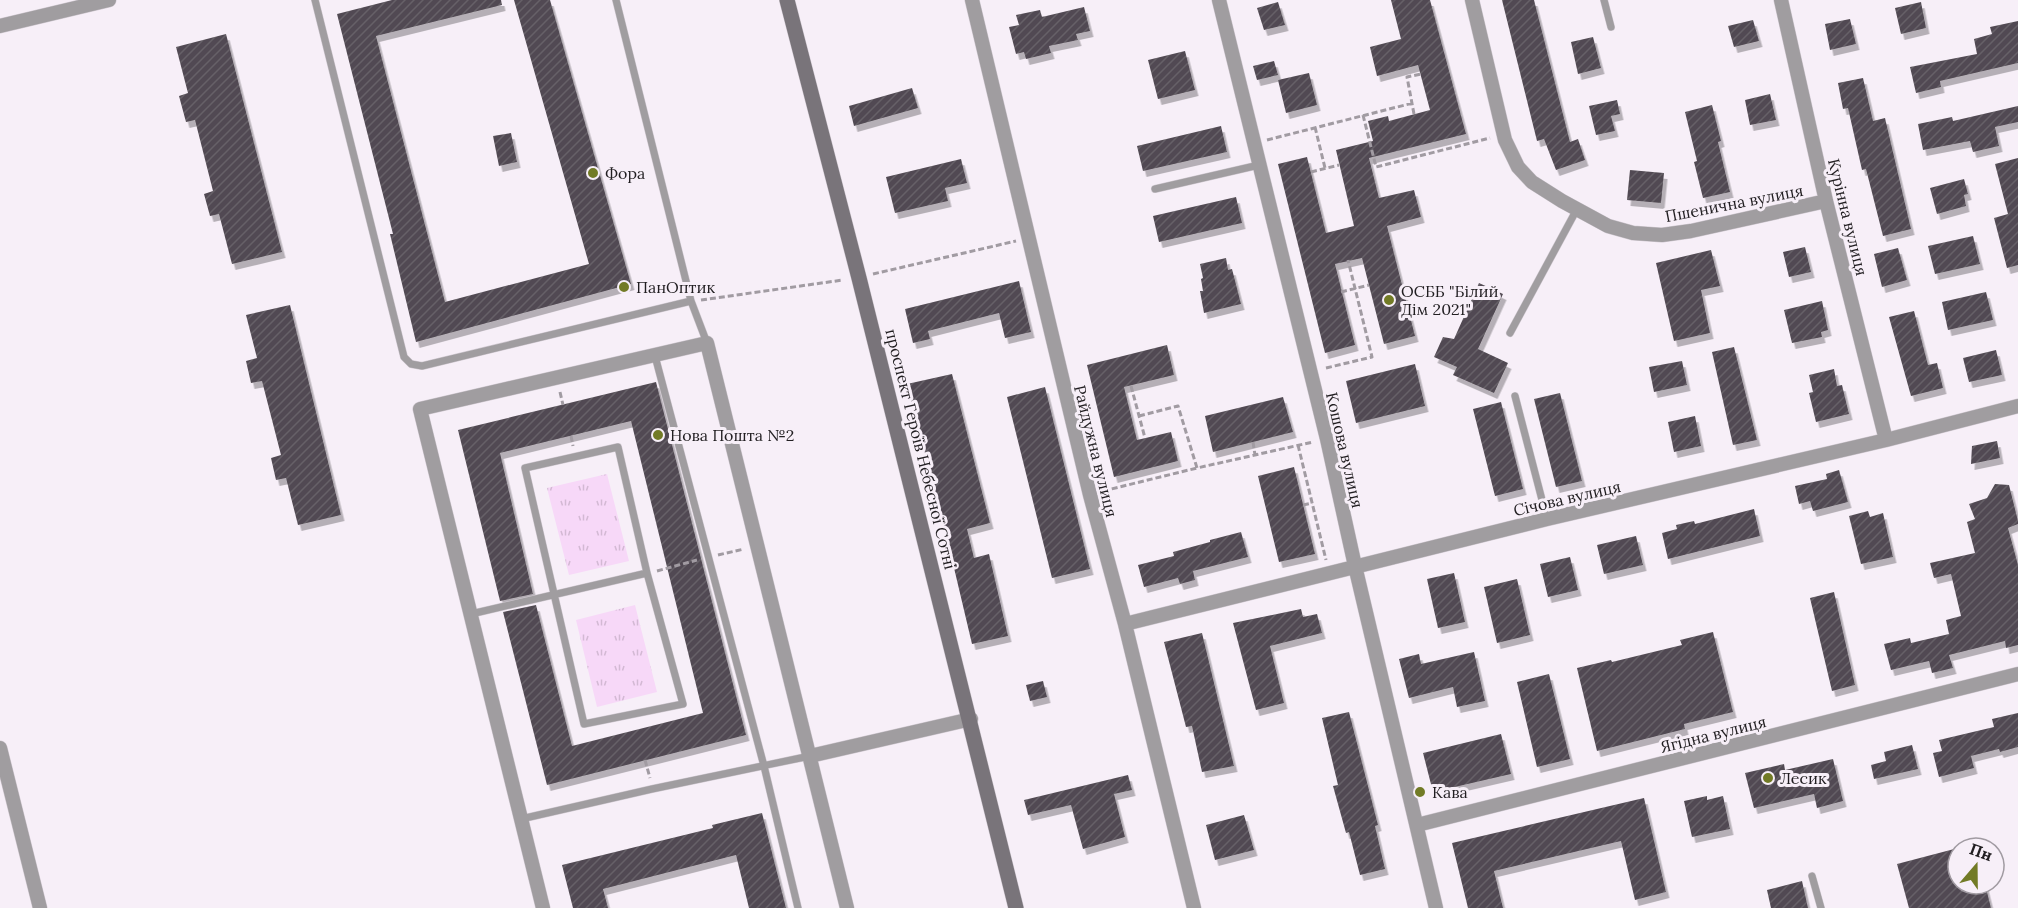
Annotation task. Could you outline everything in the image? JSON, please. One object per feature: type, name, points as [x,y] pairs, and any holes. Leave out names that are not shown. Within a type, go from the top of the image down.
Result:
[{"type":"street","points":[[0,26],[109,0]]},
{"type":"street","name":"проспект Героїв Небесної Сотні","points":[[787,0],[971,719],[1016,908]]},
{"type":"street","name":"Райдужна вулиця","points":[[972,0],[1090,495],[1125,624],[1194,908]]},
{"type":"street","name":"Кошова вулиця","points":[[1219,0],[1327,439],[1436,908]]},
{"type":"street","name":"Пшенична вулиця","points":[[1472,0],[1504,135],[1518,167],[1532,182],[1577,209],[1608,226],[1633,233],[1662,235],[1691,231],[1826,201]]},
{"type":"street","name":"Курінна вулиця","points":[[1781,0],[1826,201],[1886,440]]},
{"type":"street","points":[[543,908],[420,409],[707,344],[847,908]]},
{"type":"street","name":"Січова вулиця","points":[[1125,624],[1547,519],[1886,440],[2018,406]]},
{"type":"street","name":"Ягідна вулиця","points":[[1416,825],[2018,674]]},
{"type":"street","points":[[810,756],[971,719]]},
{"type":"street","points":[[0,748],[40,908]]},
{"type":"lane","points":[[315,0],[404,357],[411,364],[422,366],[691,302]]},
{"type":"lane","points":[[616,0],[691,302],[707,344]]},
{"type":"lane","points":[[1604,0],[1611,27]]},
{"type":"lane","points":[[1155,189],[1259,165]]},
{"type":"lane","points":[[1510,333],[1577,209]]},
{"type":"lane","points":[[655,356],[764,766],[798,908]]},
{"type":"lane","points":[[1515,396],[1547,519]]},
{"type":"lane","points":[[618,447],[647,573],[683,704],[584,724],[525,468],[618,447]]},
{"type":"lane","points":[[471,614],[647,573]]},
{"type":"lane","points":[[521,819],[810,756]]},
{"type":"lane","points":[[1812,876],[1821,908]]},
{"type":"path","points":[[1414,114],[1407,77],[1420,74]]},
{"type":"path","points":[[1254,143],[1413,103]]},
{"type":"path","points":[[1363,115],[1376,167],[1504,135]]},
{"type":"path","points":[[1315,127],[1325,168]]},
{"type":"path","points":[[1311,172],[1339,165]]},
{"type":"path","points":[[1309,372],[1372,357],[1348,260]]},
{"type":"path","points":[[1341,292],[1369,285]]},
{"type":"path","points":[[1131,386],[1144,438]]},
{"type":"path","points":[[1139,416],[1178,406],[1197,468]]},
{"type":"path","points":[[1090,495],[1327,439]]},
{"type":"path","points":[[1253,442],[1255,455]]},
{"type":"path","points":[[1298,445],[1329,573]]},
{"type":"path","points":[[1303,505],[1312,503]]},
{"type":"path","points":[[645,760],[652,789]]},
{"type":"green space","points":[[607,474],[629,561],[569,575],[547,488]]},
{"type":"green space","points":[[635,605],[657,692],[597,707],[576,620]]},
{"type":"building","points":[[392,0],[501,0],[502,5],[376,36],[445,302],[589,264],[514,0],[550,0],[631,284],[416,342],[390,234],[393,234],[337,14]]},
{"type":"building","points":[[1391,0],[1430,0],[1466,134],[1369,158],[1379,198],[1414,190],[1421,217],[1387,226],[1415,336],[1384,344],[1362,258],[1335,264],[1355,345],[1325,353],[1278,164],[1307,157],[1326,233],[1354,226],[1336,150],[1373,141],[1368,121],[1388,116],[1389,121],[1430,110],[1418,65],[1377,76],[1370,47],[1401,39]]},
{"type":"building","points":[[1502,0],[1534,0],[1570,142],[1578,139],[1585,160],[1556,170],[1544,139],[1537,141]]},
{"type":"building","points":[[1278,2],[1285,25],[1264,30],[1257,8]]},
{"type":"building","points":[[1921,2],[1926,28],[1901,34],[1895,8]]},
{"type":"building","points":[[1084,7],[1090,31],[1076,34],[1078,40],[1049,46],[1051,53],[1026,59],[1024,52],[1016,54],[1009,27],[1019,25],[1016,15],[1040,10],[1042,17]]},
{"type":"building","points":[[1850,19],[1856,44],[1830,50],[1825,24]]},
{"type":"building","points":[[1753,20],[1759,41],[1734,47],[1728,26]]},
{"type":"building","points":[[2018,21],[2018,63],[1940,81],[1941,87],[1916,93],[1910,67],[1977,54],[1974,39],[1992,34],[1990,27]]},
{"type":"building","points":[[226,34],[282,252],[232,264],[219,214],[210,216],[204,194],[213,191],[195,120],[186,122],[179,96],[188,93],[176,47]]},
{"type":"building","points":[[1593,37],[1601,68],[1578,74],[1571,42]]},
{"type":"building","points":[[1185,51],[1195,90],[1158,99],[1148,60]]},
{"type":"building","points":[[1274,61],[1278,75],[1257,80],[1253,66]]},
{"type":"building","points":[[1309,73],[1317,105],[1286,113],[1278,80]]},
{"type":"building","points":[[1863,78],[1873,121],[1885,118],[1911,229],[1883,236],[1866,169],[1862,170],[1848,108],[1843,109],[1838,83]]},
{"type":"building","points":[[912,88],[918,108],[854,126],[849,106]]},
{"type":"building","points":[[1770,94],[1776,120],[1750,125],[1745,100]]},
{"type":"building","points":[[1617,100],[1620,114],[1611,116],[1615,131],[1596,135],[1589,106]]},
{"type":"building","points":[[1712,105],[1730,192],[1703,198],[1685,112]]},
{"type":"building","points":[[2018,106],[2018,122],[1995,127],[1999,146],[1973,152],[1970,141],[1923,150],[1918,124],[1952,117],[1953,121]]},
{"type":"building","points":[[1221,126],[1227,152],[1143,171],[1137,146]]},
{"type":"building","points":[[511,133],[517,162],[499,166],[493,136]]},
{"type":"building","points":[[2018,158],[2018,265],[2007,268],[1994,218],[2008,214],[1995,164]]},
{"type":"building","points":[[961,159],[967,183],[945,188],[948,201],[895,213],[886,177]]},
{"type":"building","points":[[1630,170],[1664,173],[1661,203],[1627,200]]},
{"type":"building","points":[[1964,179],[1968,194],[1964,195],[1966,206],[1937,214],[1930,188]]},
{"type":"building","points":[[1236,197],[1242,223],[1159,242],[1153,216]]},
{"type":"building","points":[[1973,236],[1980,264],[1935,274],[1928,246]]},
{"type":"building","points":[[1805,247],[1811,272],[1789,277],[1783,252]]},
{"type":"building","points":[[1898,248],[1907,280],[1882,287],[1874,254]]},
{"type":"building","points":[[1711,250],[1720,286],[1701,290],[1710,333],[1674,341],[1656,263]]},
{"type":"building","points":[[1226,258],[1228,270],[1232,269],[1241,304],[1204,313],[1200,291],[1203,291],[1201,279],[1203,278],[1200,264]]},
{"type":"building","points":[[1019,281],[1031,332],[1005,338],[999,313],[928,331],[930,339],[913,343],[905,309]]},
{"type":"building","points":[[1479,283],[1503,294],[1478,349],[1508,363],[1494,393],[1453,375],[1457,367],[1434,357],[1443,337],[1454,339]]},
{"type":"building","points":[[1986,292],[1993,320],[1948,330],[1942,302]]},
{"type":"building","points":[[1822,301],[1828,330],[1821,332],[1822,337],[1792,343],[1784,310]]},
{"type":"building","points":[[290,305],[341,515],[298,525],[286,478],[276,480],[271,458],[281,455],[262,381],[251,383],[246,361],[257,358],[246,315]]},
{"type":"building","points":[[1914,311],[1928,365],[1937,363],[1943,388],[1911,396],[1889,317]]},
{"type":"building","points":[[1167,345],[1174,375],[1124,387],[1137,440],[1171,432],[1178,461],[1114,477],[1087,365]]},
{"type":"building","points":[[1734,347],[1757,440],[1733,445],[1712,352]]},
{"type":"building","points":[[1996,350],[2002,375],[1969,382],[1963,358]]},
{"type":"building","points":[[1682,361],[1687,385],[1654,392],[1649,367]]},
{"type":"building","points":[[1415,364],[1425,406],[1356,423],[1346,381]]},
{"type":"building","points":[[1834,369],[1837,386],[1842,385],[1849,414],[1816,422],[1809,393],[1813,392],[1809,375]]},
{"type":"building","points":[[952,374],[990,523],[967,529],[974,558],[989,554],[1008,636],[972,644],[907,384]]},
{"type":"building","points":[[656,382],[746,735],[547,785],[503,612],[536,605],[572,746],[703,713],[631,421],[500,453],[533,594],[500,601],[458,430]]},
{"type":"building","points":[[1045,387],[1090,569],[1052,578],[1007,397]]},
{"type":"building","points":[[1560,393],[1582,481],[1556,487],[1534,399]]},
{"type":"building","points":[[1283,397],[1293,432],[1213,452],[1205,416]]},
{"type":"building","points":[[1501,402],[1523,489],[1495,496],[1473,409]]},
{"type":"building","points":[[1695,416],[1701,446],[1674,452],[1668,422]]},
{"type":"building","points":[[1997,441],[2000,458],[1971,464],[1972,446]]},
{"type":"building","points":[[1294,467],[1315,554],[1279,562],[1258,476]]},
{"type":"building","points":[[1839,470],[1848,502],[1813,511],[1810,501],[1799,504],[1795,486],[1827,479],[1826,474]]},
{"type":"building","points":[[1995,484],[2009,485],[2018,521],[2018,524],[2008,528],[2018,565],[2018,645],[2006,648],[2005,641],[1949,655],[1953,668],[1932,673],[1929,661],[1891,670],[1884,644],[1910,638],[1911,643],[1949,634],[1946,620],[1961,616],[1951,574],[1934,578],[1930,563],[1975,553],[1967,522],[1975,519],[1969,504],[1987,498]]},
{"type":"building","points":[[1754,509],[1760,536],[1668,559],[1662,533],[1677,529],[1676,525],[1694,521],[1695,524]]},
{"type":"building","points":[[1868,511],[1870,517],[1883,513],[1893,557],[1861,564],[1849,516]]},
{"type":"building","points":[[1241,532],[1248,557],[1193,571],[1195,580],[1180,584],[1178,578],[1144,587],[1138,565],[1174,556],[1173,552]]},
{"type":"building","points":[[1636,536],[1643,565],[1604,574],[1597,545]]},
{"type":"building","points":[[1570,557],[1578,590],[1548,597],[1540,564]]},
{"type":"building","points":[[1454,573],[1465,622],[1438,628],[1427,579]]},
{"type":"building","points":[[1517,579],[1530,635],[1497,643],[1484,587]]},
{"type":"building","points":[[1834,592],[1855,685],[1832,691],[1810,598]]},
{"type":"building","points":[[1301,609],[1303,617],[1317,614],[1322,633],[1270,646],[1284,703],[1256,710],[1233,623]]},
{"type":"building","points":[[1713,632],[1733,712],[1684,724],[1685,729],[1597,751],[1577,668],[1682,645],[1680,640]]},
{"type":"building","points":[[1202,633],[1234,766],[1202,772],[1192,726],[1186,727],[1164,642]]},
{"type":"building","points":[[1474,652],[1485,701],[1457,707],[1453,687],[1409,698],[1399,659],[1419,654],[1421,664]]},
{"type":"building","points":[[1549,674],[1570,759],[1537,767],[1517,682]]},
{"type":"building","points":[[1043,681],[1047,697],[1030,701],[1026,685]]},
{"type":"building","points":[[1349,712],[1378,825],[1375,826],[1385,869],[1360,875],[1349,832],[1346,833],[1333,786],[1338,785],[1322,718]]},
{"type":"building","points":[[2018,713],[2018,747],[1971,756],[1974,768],[1939,777],[1933,753],[1942,751],[1939,740],[1994,727],[1992,719]]},
{"type":"building","points":[[1501,734],[1511,774],[1433,792],[1423,753]]},
{"type":"building","points":[[1912,745],[1918,769],[1874,779],[1871,765],[1886,761],[1884,752]]},
{"type":"building","points":[[1833,759],[1843,801],[1817,808],[1814,794],[1754,808],[1745,773],[1784,764],[1785,770]]},
{"type":"building","points":[[1128,775],[1132,790],[1114,794],[1125,837],[1083,849],[1071,805],[1028,815],[1024,800]]},
{"type":"building","points":[[1707,796],[1707,800],[1723,796],[1730,829],[1692,837],[1684,801]]},
{"type":"building","points":[[1644,798],[1666,892],[1635,900],[1621,841],[1494,871],[1503,908],[1468,908],[1452,843]]},
{"type":"building","points":[[762,813],[786,908],[749,908],[736,855],[603,889],[608,908],[573,908],[562,865],[713,828],[712,825]]},
{"type":"building","points":[[1244,815],[1254,850],[1215,860],[1206,825]]},
{"type":"building","points":[[1946,851],[1946,896],[1988,896],[1991,908],[1909,908],[1897,864]]},
{"type":"building","points":[[1802,881],[1808,908],[1771,908],[1767,890]]},
{"type":"place","name":"Фора","points":[[593,173]]},
{"type":"place","name":"ПанОптик","points":[[624,287]]},
{"type":"place","name":"ОСББ \"Білий Дім 2021\"","points":[[1389,300]]},
{"type":"place","name":"Нова Пошта №2","points":[[658,435]]},
{"type":"place","name":"Лесик","points":[[1768,778]]},
{"type":"place","name":"Кава","points":[[1420,792]]}]
